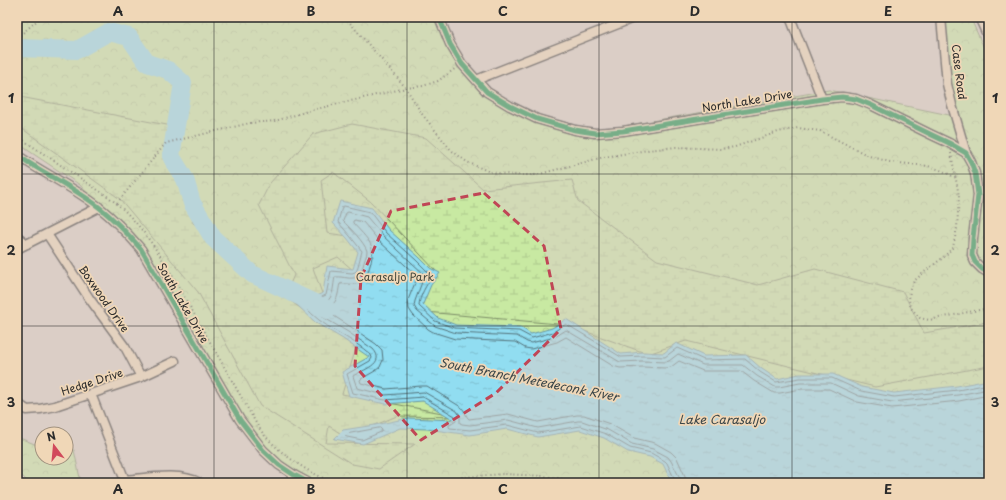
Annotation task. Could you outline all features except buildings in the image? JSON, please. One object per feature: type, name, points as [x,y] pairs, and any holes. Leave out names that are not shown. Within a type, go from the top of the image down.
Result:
[{"type":"street","name":"North Lake Drive","points":[[439,17],[450,44],[462,64],[487,92],[537,120],[575,130],[595,133],[623,131],[842,97],[856,99],[871,104],[966,153]]},
{"type":"street","points":[[476,80],[621,20],[636,17]]},
{"type":"street","points":[[790,17],[822,99]]},
{"type":"street","name":"Case Road","points":[[941,17],[947,84],[966,153]]},
{"type":"street","points":[[979,17],[989,39]]},
{"type":"street","points":[[966,153],[975,173],[978,194],[972,238],[972,255],[975,262],[989,273]]},
{"type":"street","name":"South Lake Drive","points":[[17,155],[99,207],[122,228],[141,249],[240,420],[264,450],[292,479],[309,483]]},
{"type":"street","points":[[17,249],[99,207]]},
{"type":"street","name":"Boxwood Drive","points":[[47,234],[89,298],[125,347],[141,377]]},
{"type":"street","points":[[17,236],[27,244]]},
{"type":"street","name":"Hedge Drive","points":[[17,401],[27,410],[55,406],[141,377],[175,361]]},
{"type":"street","points":[[91,394],[126,481],[176,476],[193,479],[200,483]]},
{"type":"path","points":[[18,37],[41,17]]},
{"type":"path","points":[[345,17],[406,88],[422,114],[451,150],[466,162],[490,172],[514,175],[536,175],[604,156],[676,147],[735,147],[778,132],[798,128],[820,130],[869,156],[890,162],[928,166],[943,171],[956,178]]},
{"type":"path","points":[[117,203],[166,143],[250,123],[275,121],[308,111],[406,88],[423,86],[438,81],[462,64]]},
{"type":"path","points":[[949,143],[959,196],[957,228],[952,247],[944,257],[914,281],[910,289],[909,300],[911,308],[920,318],[929,320],[989,308]]},
{"type":"path","points":[[426,483],[463,477],[504,474],[551,477],[579,483]]},
{"type":"highlighted area","points":[[484,193],[544,246],[561,329],[496,393],[421,440],[355,366],[361,278],[391,211]]},
{"type":"green space","name":"Carasaljo Park","points":[[17,17],[441,17],[453,49],[476,80],[517,110],[595,131],[829,90],[954,116],[937,17],[970,17],[989,59],[989,322],[982,323],[989,323],[989,483],[309,483],[279,465],[240,420],[144,255],[80,185],[17,143]]},
{"type":"green space","points":[[17,78],[20,97],[172,126],[193,223],[267,283],[287,291],[294,275],[259,205],[270,183],[313,134],[352,124],[426,138],[483,189],[572,180],[578,201],[657,260],[758,285],[815,269],[903,292],[924,333],[989,322],[989,366],[875,387],[686,341],[648,354],[568,325],[415,311],[436,271],[371,202],[333,172],[321,180],[327,233],[355,237],[391,255],[354,271],[338,257],[313,268],[324,299],[289,300],[356,348],[342,394],[463,417],[397,416],[346,437],[329,426],[326,443],[415,444],[379,469],[352,464],[260,406],[198,292],[120,199],[17,125]]},
{"type":"green space","points":[[17,437],[34,444],[34,466],[74,466],[74,450],[81,483],[29,483],[17,471]]},
{"type":"water","name":"Lake Carasaljo","points":[[340,201],[372,208],[389,230],[430,268],[440,273],[431,285],[423,304],[438,318],[456,325],[520,327],[531,334],[552,328],[566,319],[621,354],[643,352],[664,353],[676,343],[704,356],[746,355],[762,369],[777,379],[799,374],[833,374],[862,387],[894,393],[957,386],[989,380],[989,483],[672,483],[663,464],[650,457],[628,452],[604,438],[580,430],[538,437],[507,429],[470,435],[427,429],[400,428],[363,444],[334,439],[343,430],[409,418],[454,420],[423,401],[385,404],[349,396],[342,372],[369,357],[316,323],[296,304],[323,293],[327,266],[353,269],[358,252],[333,223]]},
{"type":"waterway","name":"South Branch Metedeconk River","points":[[17,48],[77,50],[109,32],[129,37],[147,63],[168,70],[183,83],[171,156],[185,179],[192,203],[213,238],[252,274],[328,310]]},
{"type":"cycle path","points":[[439,17],[450,44],[462,64],[487,92],[510,106],[537,119],[575,130],[595,133],[623,131],[842,97],[856,99],[871,105],[949,143],[966,153],[975,173],[978,195],[972,255],[975,262],[989,273]]},
{"type":"cycle path","points":[[17,155],[90,200],[111,217],[136,243],[141,249],[240,420],[263,450],[279,465],[309,483]]}]
